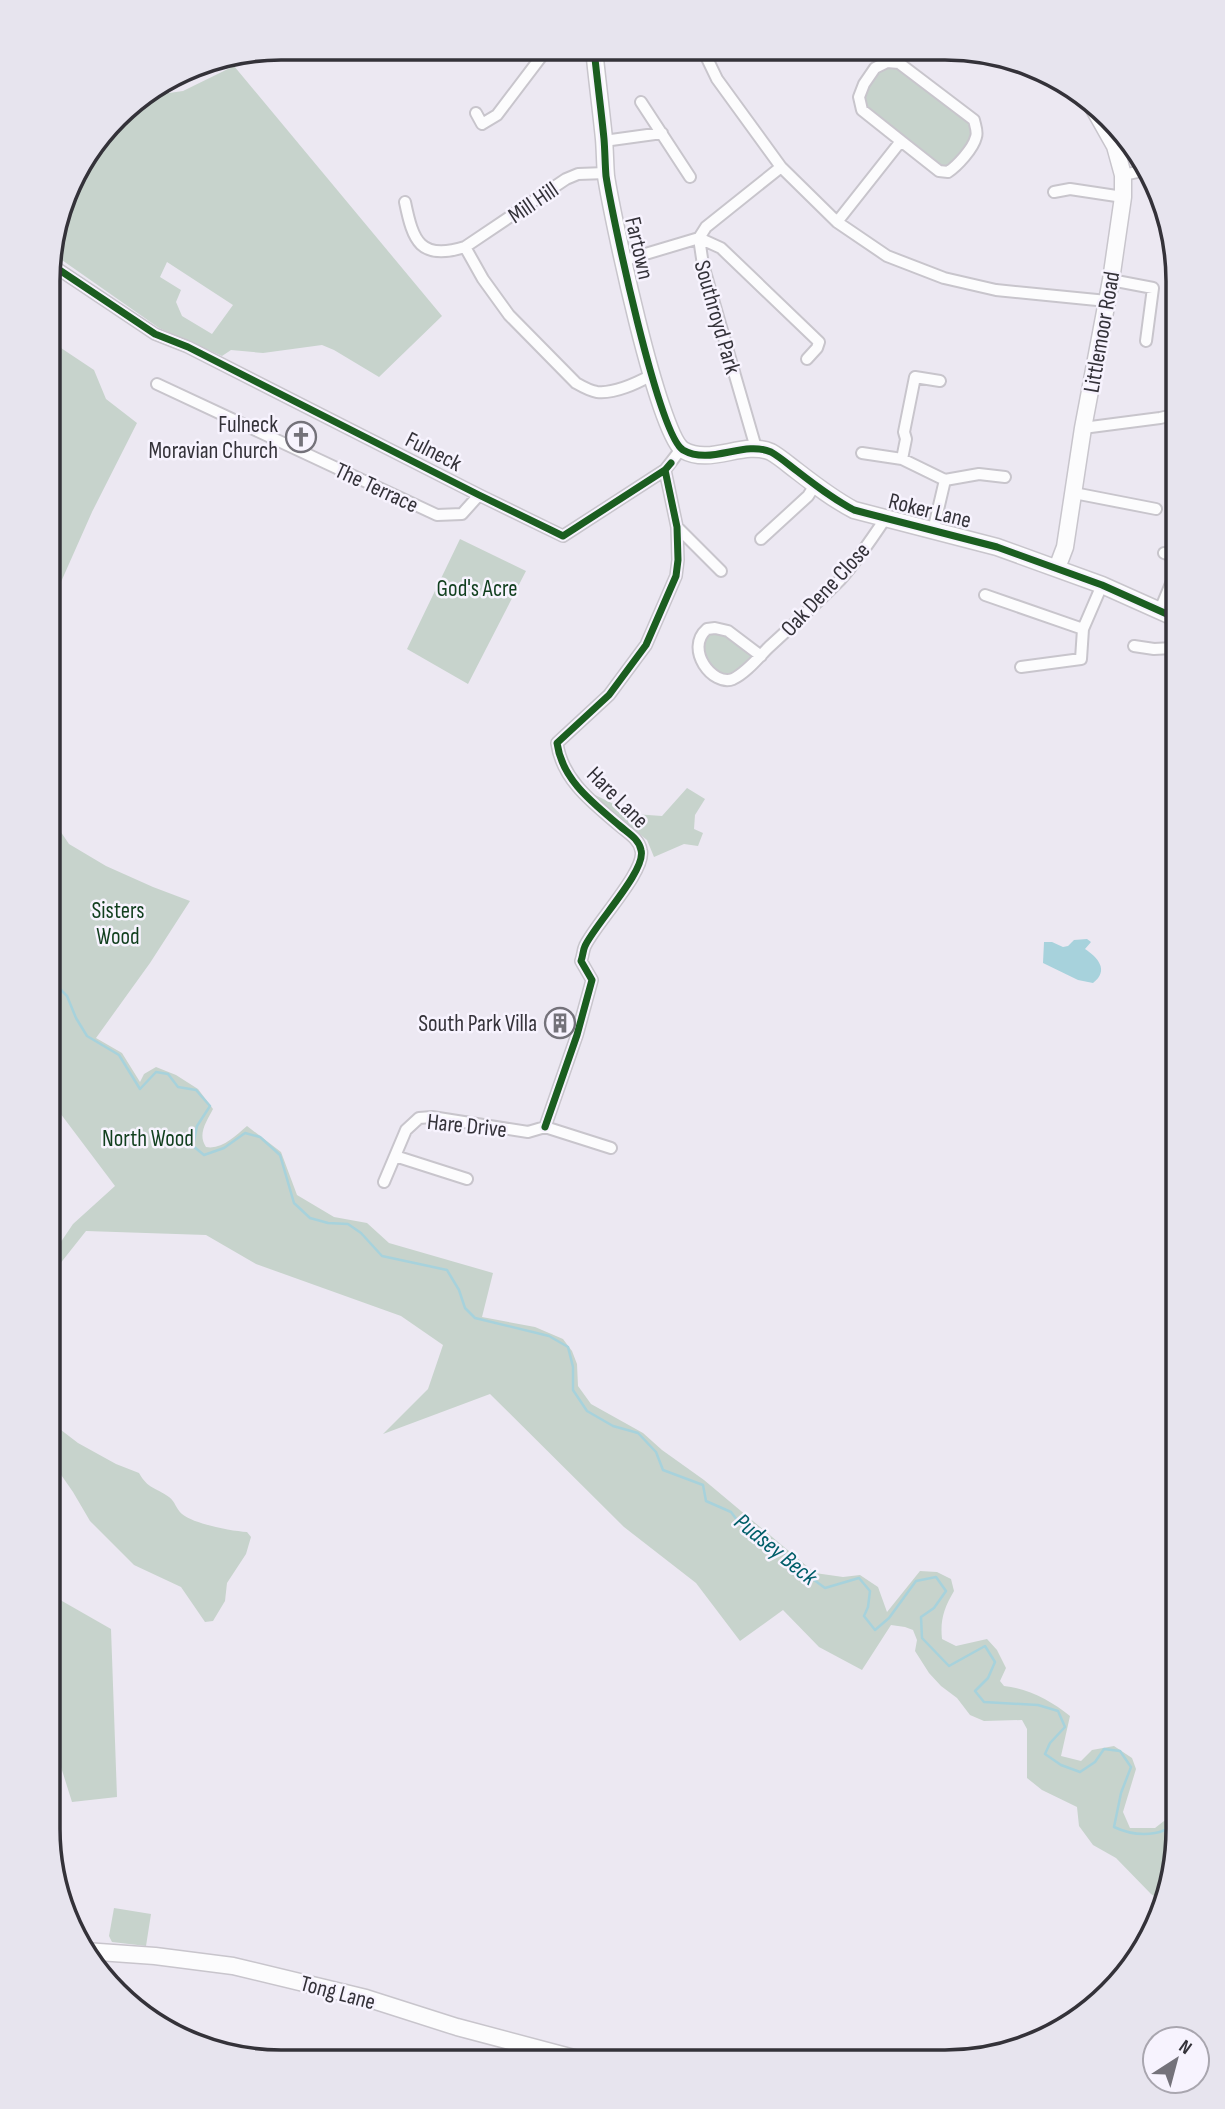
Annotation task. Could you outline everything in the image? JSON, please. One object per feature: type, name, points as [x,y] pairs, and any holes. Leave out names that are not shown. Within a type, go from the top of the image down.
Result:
[{"type":"street","points":[[476,113],[482,124],[497,115],[539,60]]},
{"type":"street","name":"Fartown","points":[[595,60],[606,173],[622,261],[667,427],[681,449]]},
{"type":"street","points":[[707,60],[716,79],[781,167],[837,222],[887,256],[944,278],[996,290],[1107,301]]},
{"type":"street","points":[[887,62],[899,63],[974,120],[976,128],[976,138],[958,166],[948,172],[939,171],[901,141],[862,110],[859,97],[875,68],[887,62]]},
{"type":"street","points":[[641,102],[691,177]]},
{"type":"street","name":"Littlemoor Road","points":[[1057,568],[1065,547],[1123,197],[1123,175],[1115,146],[1105,129]]},
{"type":"street","points":[[604,141],[662,133]]},
{"type":"street","points":[[837,222],[901,141]]},
{"type":"street","points":[[622,261],[699,238],[706,227],[781,167]]},
{"type":"street","points":[[1123,175],[1136,172]]},
{"type":"street","name":"Mill Hill","points":[[465,247],[566,179],[578,174],[606,173]]},
{"type":"street","points":[[1054,192],[1070,189],[1123,197]]},
{"type":"street","points":[[409,209],[416,240],[431,251],[451,251],[465,247],[483,279],[509,315],[576,383],[599,393],[616,390],[652,375]]},
{"type":"street","name":"Southroyd Park","points":[[699,238],[721,248],[819,342],[807,359]]},
{"type":"street","name":"Southroyd Park","points":[[699,238],[703,265],[756,448]]},
{"type":"street","name":"Fulneck","points":[[60,271],[155,334],[188,347],[564,536],[665,470],[681,449]]},
{"type":"street","points":[[1111,280],[1153,288],[1146,341]]},
{"type":"street","points":[[902,459],[910,375],[940,381]]},
{"type":"street","name":"The Terrace","points":[[157,384],[437,515],[462,514],[479,495]]},
{"type":"street","points":[[1083,428],[1166,417]]},
{"type":"street","points":[[681,449],[695,455],[712,455],[756,448]]},
{"type":"street","name":"Roker Lane","points":[[756,448],[772,453],[853,510],[985,543],[1057,568],[1166,613]]},
{"type":"street","points":[[862,453],[902,459],[945,480],[979,474],[1004,477]]},
{"type":"street","name":"Hare Lane","points":[[545,1126],[577,1035],[592,980],[582,961],[585,946],[635,873],[642,851],[636,840],[588,799],[573,781],[559,756],[557,743],[610,695],[646,645],[676,576],[677,527],[665,470]]},
{"type":"street","points":[[933,531],[945,480]]},
{"type":"street","points":[[761,539],[808,496],[815,485]]},
{"type":"street","points":[[1074,493],[1156,509]]},
{"type":"street","name":"Oak Dene Close","points":[[761,656],[722,628],[707,629],[697,644],[700,658],[718,679],[723,681],[735,678],[761,656],[840,579],[885,519]]},
{"type":"street","points":[[677,527],[721,571]]},
{"type":"street","points":[[1021,667],[1081,659],[1083,629],[1102,586]]},
{"type":"street","points":[[985,595],[1083,629]]},
{"type":"street","points":[[1160,610],[1166,596]]},
{"type":"street","points":[[1134,646],[1166,648]]},
{"type":"street","name":"Hare Drive","points":[[384,1182],[406,1130],[419,1118],[432,1117],[528,1132],[545,1126]]},
{"type":"street","points":[[545,1126],[611,1148]]},
{"type":"street","points":[[395,1156],[467,1179]]},
{"type":"street","name":"Tong Lane","points":[[98,1952],[233,1966],[353,1995],[543,2050]]},
{"type":"green space","points":[[899,63],[974,120],[976,138],[948,172],[862,110],[864,84],[875,68]]},
{"type":"green space","points":[[234,66],[442,316],[379,377],[322,345],[263,353],[231,350],[222,356],[159,328],[61,259],[71,210],[89,170],[114,135],[135,114],[167,91],[169,93],[183,91]],"holes":[[[167,262],[233,305],[212,334],[182,316],[176,302],[181,290],[160,277]]]},
{"type":"green space","points":[[60,347],[94,370],[106,399],[137,423],[92,512],[60,584]]},
{"type":"green space","name":"God's Acre","points":[[460,539],[526,571],[468,684],[407,649]]},
{"type":"green space","points":[[715,628],[761,656],[729,680],[707,668],[699,638]]},
{"type":"green space","points":[[687,788],[705,799],[695,815],[694,829],[703,833],[698,846],[684,844],[654,857],[647,840],[594,799],[595,795],[634,814],[662,816]]},
{"type":"green space","name":"North Wood","points":[[60,831],[69,844],[106,866],[190,901],[96,1038],[122,1053],[140,1082],[144,1074],[156,1067],[176,1075],[198,1089],[213,1109],[202,1137],[206,1147],[223,1144],[247,1126],[281,1152],[297,1195],[334,1217],[367,1223],[389,1243],[493,1273],[482,1317],[535,1327],[563,1339],[577,1364],[578,1386],[591,1404],[643,1433],[815,1573],[843,1577],[860,1575],[878,1587],[887,1612],[920,1571],[937,1572],[951,1579],[954,1591],[944,1614],[942,1639],[956,1646],[987,1639],[997,1650],[1006,1668],[1000,1681],[1004,1686],[1039,1696],[1070,1716],[1061,1756],[1081,1761],[1092,1750],[1114,1746],[1132,1758],[1136,1769],[1123,1812],[1130,1828],[1155,1828],[1165,1820],[1165,1843],[1155,1897],[1116,1858],[1093,1845],[1079,1826],[1077,1807],[1042,1790],[1027,1778],[1027,1729],[1022,1720],[984,1721],[970,1715],[957,1698],[929,1673],[915,1651],[917,1640],[913,1630],[891,1625],[862,1670],[819,1647],[783,1610],[740,1641],[696,1583],[624,1527],[490,1394],[383,1434],[428,1389],[443,1345],[401,1316],[256,1264],[206,1235],[86,1231],[60,1264],[60,1243],[73,1224],[115,1186],[60,1113]]},
{"type":"green space","points":[[60,1429],[78,1443],[139,1473],[149,1485],[171,1499],[188,1518],[247,1532],[251,1537],[246,1554],[227,1583],[225,1601],[213,1621],[205,1622],[181,1587],[134,1565],[90,1521],[60,1473]]},
{"type":"green space","points":[[60,1600],[111,1629],[117,1797],[72,1802],[60,1764]]},
{"type":"green space","points":[[114,1908],[151,1914],[146,1946],[112,1942],[109,1936]]},
{"type":"water","points":[[1087,939],[1091,942],[1085,949],[1094,956],[1101,969],[1093,983],[1078,980],[1043,963],[1044,942],[1063,947],[1074,940]]},
{"type":"waterway","name":"Pudsey Beck","points":[[60,989],[67,996],[87,1036],[119,1055],[140,1089],[156,1072],[168,1074],[178,1087],[196,1090],[210,1106],[197,1126],[193,1146],[204,1155],[224,1148],[245,1133],[260,1137],[280,1155],[294,1203],[310,1218],[328,1223],[348,1224],[361,1233],[382,1256],[447,1270],[459,1290],[465,1308],[475,1318],[549,1336],[568,1347],[573,1367],[573,1390],[587,1411],[613,1426],[638,1433],[656,1452],[663,1470],[703,1485],[706,1501],[731,1512],[743,1528],[786,1555],[825,1588],[859,1578],[870,1591],[864,1616],[875,1630],[889,1618],[916,1581],[936,1577],[946,1591],[934,1608],[921,1617],[922,1638],[949,1666],[985,1646],[995,1662],[988,1678],[975,1691],[984,1702],[1038,1705],[1058,1711],[1065,1727],[1050,1743],[1045,1754],[1061,1765],[1080,1772],[1095,1762],[1104,1749],[1120,1751],[1131,1767],[1121,1793],[1114,1827],[1144,1834],[1165,1829]]},
{"type":"cycle path","points":[[595,60],[606,176],[626,276],[661,406],[673,435],[683,450],[705,455],[749,449],[771,452],[824,492],[854,510],[997,547],[1102,585],[1166,614]]},
{"type":"cycle path","points":[[60,271],[155,334],[188,347],[563,536],[665,470],[671,463]]},
{"type":"cycle path","points":[[545,1127],[577,1035],[592,980],[581,961],[584,948],[629,883],[641,859],[641,850],[636,839],[580,790],[572,779],[565,768],[557,743],[609,695],[646,645],[676,576],[677,527],[665,470]]},
{"type":"place","name":"Fulneck Moravian Church","points":[[301,437]]},
{"type":"place","name":"South Park Villa","points":[[560,1023]]},
{"type":"park label","name":"Sisters Wood","points":[[118,923]]}]
